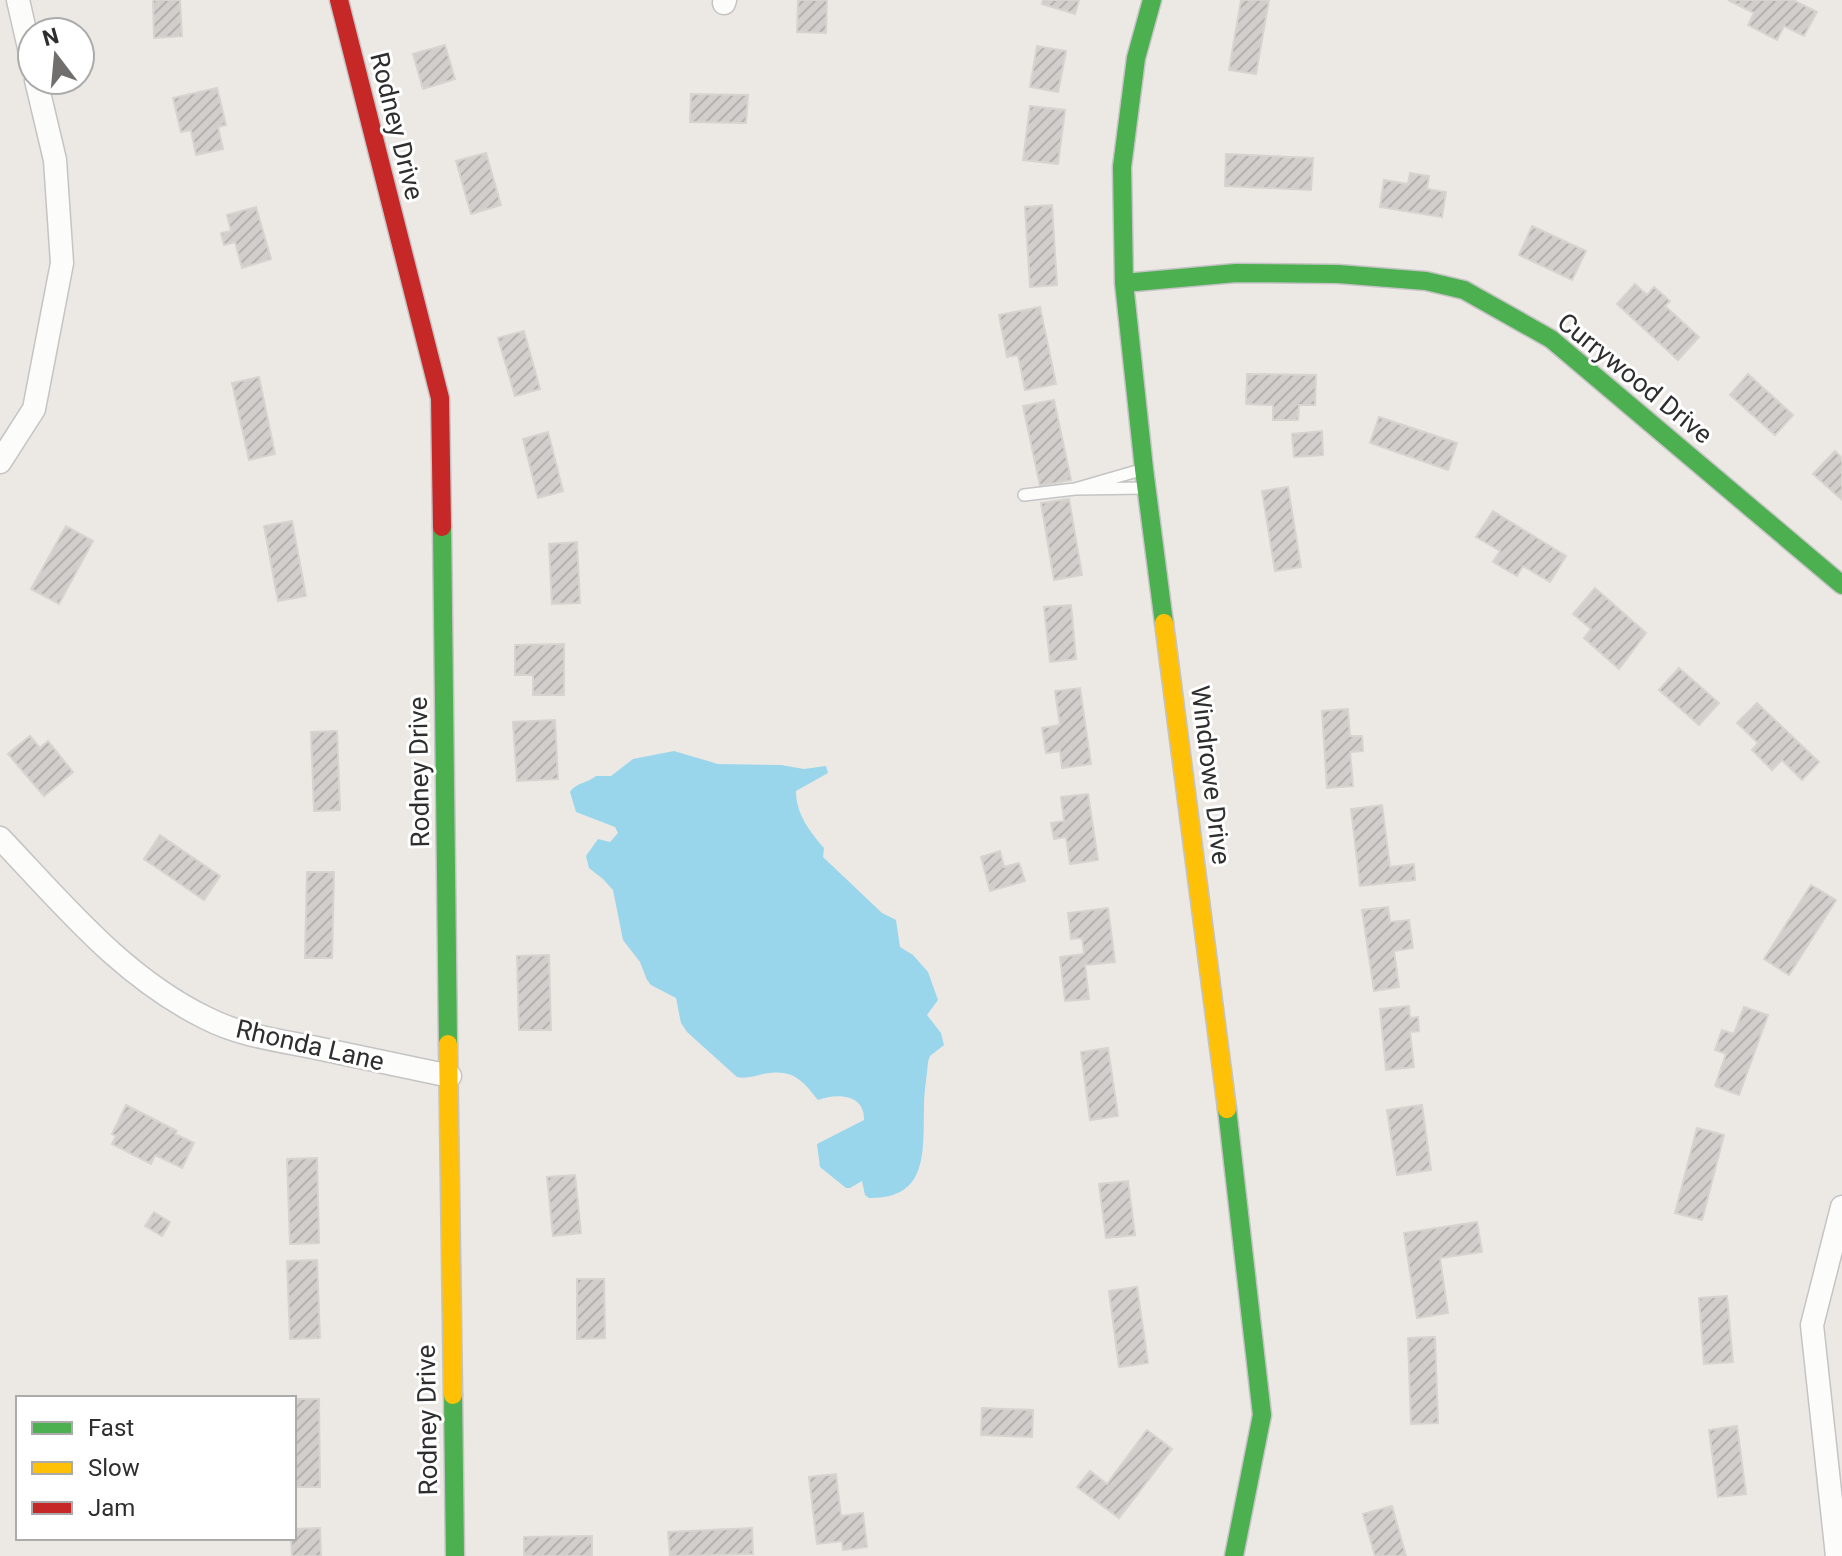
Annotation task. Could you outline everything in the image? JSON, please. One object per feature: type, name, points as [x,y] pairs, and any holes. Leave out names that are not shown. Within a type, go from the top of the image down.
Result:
[{"type":"street","name":"Rodney Drive","points":[[339,0],[440,398],[455,1556]]},
{"type":"street","name":"Windrowe Drive","points":[[1152,0],[1136,58],[1122,167],[1124,283],[1144,469],[1211,979],[1262,1415],[1234,1556]]},
{"type":"street","points":[[0,462],[34,409],[62,263],[55,160],[40,96]]},
{"type":"street","name":"Currywood Drive","points":[[1124,283],[1236,273],[1338,274],[1426,281],[1464,290],[1551,339],[1842,585]]},
{"type":"street","name":"Rhonda Lane","points":[[0,838],[93,936],[121,961],[148,983],[208,1019],[247,1034],[450,1076]]},
{"type":"street","points":[[1837,1556],[1812,1325],[1842,1207]]},
{"type":"lane","points":[[1075,489],[1144,469]]},
{"type":"lane","points":[[1024,495],[1075,489],[1147,488]]},
{"type":"water","points":[[674,751],[718,764],[781,765],[804,769],[826,766],[828,773],[796,791],[801,815],[824,848],[823,857],[882,913],[896,920],[900,947],[913,955],[928,972],[938,1000],[927,1015],[941,1033],[944,1045],[930,1056],[928,1062],[922,1155],[913,1181],[903,1190],[889,1196],[869,1198],[865,1195],[862,1181],[846,1188],[820,1167],[817,1144],[864,1120],[860,1105],[841,1096],[818,1100],[801,1081],[789,1074],[737,1077],[687,1032],[681,1023],[676,998],[651,985],[640,962],[623,940],[613,890],[589,868],[586,856],[598,839],[610,842],[618,833],[615,827],[576,812],[570,792],[596,776],[611,776],[633,759]]},
{"type":"building","points":[[153,0],[180,0],[182,36],[154,38]]},
{"type":"building","points":[[798,0],[827,0],[826,33],[797,32]]},
{"type":"building","points":[[1043,0],[1079,0],[1075,14],[1042,4]]},
{"type":"building","points":[[1241,0],[1269,0],[1256,74],[1229,70]]},
{"type":"building","points":[[1728,0],[1793,0],[1817,12],[1804,36],[1784,26],[1777,40],[1748,25],[1754,13]]},
{"type":"building","points":[[445,45],[455,79],[423,89],[413,54]]},
{"type":"building","points":[[1037,46],[1066,51],[1058,92],[1030,87]]},
{"type":"building","points":[[217,88],[226,125],[218,127],[223,149],[196,155],[191,130],[181,132],[173,98]]},
{"type":"building","points":[[691,94],[748,95],[746,123],[690,122]]},
{"type":"building","points":[[1030,106],[1065,110],[1058,164],[1023,160]]},
{"type":"building","points":[[486,153],[501,205],[471,214],[456,161]]},
{"type":"building","points":[[1226,154],[1313,158],[1311,190],[1225,186]]},
{"type":"building","points":[[1410,173],[1429,176],[1427,189],[1446,192],[1442,217],[1380,207],[1384,180],[1408,184]]},
{"type":"building","points":[[1052,205],[1057,285],[1030,287],[1025,207]]},
{"type":"building","points":[[256,207],[271,259],[242,268],[235,242],[224,245],[221,233],[231,231],[227,215]]},
{"type":"building","points":[[1532,226],[1586,251],[1572,280],[1519,255]]},
{"type":"building","points":[[1635,284],[1647,295],[1654,287],[1670,301],[1665,306],[1699,337],[1678,360],[1617,304]]},
{"type":"building","points":[[1040,307],[1056,384],[1025,390],[1018,355],[1007,357],[999,315]]},
{"type":"building","points":[[524,331],[540,389],[515,396],[498,338]]},
{"type":"building","points":[[1247,374],[1316,375],[1315,405],[1299,405],[1298,420],[1273,420],[1273,405],[1246,404]]},
{"type":"building","points":[[1748,374],[1793,415],[1775,435],[1730,395]]},
{"type":"building","points":[[259,377],[275,454],[249,460],[232,383]]},
{"type":"building","points":[[1054,400],[1071,480],[1040,486],[1023,406]]},
{"type":"building","points":[[1379,417],[1457,443],[1448,470],[1370,443]]},
{"type":"building","points":[[1322,431],[1323,455],[1294,457],[1292,434]]},
{"type":"building","points":[[548,432],[563,491],[538,498],[523,439]]},
{"type":"building","points":[[1835,451],[1842,458],[1842,500],[1813,474]]},
{"type":"building","points":[[1288,487],[1301,567],[1275,571],[1262,491]]},
{"type":"building","points":[[1069,499],[1082,575],[1054,580],[1041,503]]},
{"type":"building","points":[[1493,511],[1566,556],[1550,582],[1523,566],[1517,576],[1493,562],[1500,551],[1476,537]]},
{"type":"building","points":[[292,521],[306,596],[278,601],[264,526]]},
{"type":"building","points":[[66,526],[93,541],[59,604],[31,589]]},
{"type":"building","points":[[577,542],[580,603],[552,604],[549,544]]},
{"type":"building","points":[[1595,588],[1646,633],[1619,669],[1584,638],[1591,629],[1573,614]]},
{"type":"building","points":[[1071,605],[1076,659],[1050,662],[1044,607]]},
{"type":"building","points":[[564,644],[564,695],[533,695],[533,675],[515,675],[515,645]]},
{"type":"building","points":[[1679,668],[1719,703],[1699,725],[1659,690]]},
{"type":"building","points":[[1080,688],[1091,764],[1062,768],[1060,751],[1046,753],[1042,728],[1060,725],[1055,691]]},
{"type":"building","points":[[1757,703],[1819,762],[1802,780],[1782,760],[1772,770],[1752,750],[1758,743],[1737,723]]},
{"type":"building","points":[[1348,709],[1350,736],[1362,736],[1363,751],[1350,752],[1353,786],[1327,788],[1322,711]]},
{"type":"building","points":[[555,720],[558,779],[517,781],[513,722]]},
{"type":"building","points":[[337,731],[340,810],[314,811],[311,732]]},
{"type":"building","points":[[30,736],[40,748],[48,741],[73,772],[44,796],[8,754]]},
{"type":"building","points":[[1088,794],[1098,860],[1070,864],[1066,837],[1054,839],[1051,823],[1064,821],[1061,797]]},
{"type":"building","points":[[1382,805],[1390,867],[1414,864],[1415,880],[1360,886],[1351,809]]},
{"type":"building","points":[[160,835],[220,876],[204,900],[144,859]]},
{"type":"building","points":[[1000,851],[1004,867],[1019,863],[1025,881],[990,891],[981,857]]},
{"type":"building","points":[[307,872],[334,872],[332,958],[305,958]]},
{"type":"building","points":[[1811,885],[1836,900],[1789,975],[1764,959]]},
{"type":"building","points":[[1388,907],[1390,922],[1409,920],[1413,948],[1394,951],[1399,987],[1374,991],[1362,910]]},
{"type":"building","points":[[1108,908],[1115,962],[1085,965],[1089,999],[1065,1001],[1060,957],[1084,954],[1082,938],[1071,939],[1068,913]]},
{"type":"building","points":[[549,955],[551,1030],[519,1030],[517,956]]},
{"type":"building","points":[[1409,1006],[1410,1018],[1418,1017],[1419,1031],[1410,1032],[1414,1067],[1386,1070],[1380,1009]]},
{"type":"building","points":[[1744,1007],[1768,1015],[1739,1095],[1715,1086],[1726,1054],[1715,1050],[1722,1030],[1734,1034]]},
{"type":"building","points":[[1108,1048],[1118,1116],[1090,1120],[1081,1052]]},
{"type":"building","points":[[126,1105],[194,1143],[182,1168],[155,1155],[151,1164],[112,1144],[116,1136],[112,1134]]},
{"type":"building","points":[[1422,1105],[1431,1170],[1397,1175],[1387,1110]]},
{"type":"building","points":[[1697,1128],[1724,1135],[1702,1220],[1675,1213]]},
{"type":"building","points":[[317,1158],[319,1243],[290,1244],[287,1159]]},
{"type":"building","points":[[575,1175],[581,1233],[553,1236],[547,1177]]},
{"type":"building","points":[[1128,1181],[1135,1235],[1106,1238],[1099,1184]]},
{"type":"building","points":[[154,1212],[170,1222],[162,1236],[145,1226]]},
{"type":"building","points":[[1477,1222],[1482,1252],[1440,1258],[1448,1313],[1417,1318],[1404,1233]]},
{"type":"building","points":[[317,1260],[320,1338],[290,1339],[287,1261]]},
{"type":"building","points":[[577,1279],[604,1279],[605,1338],[577,1339]]},
{"type":"building","points":[[1137,1287],[1148,1363],[1119,1367],[1109,1291]]},
{"type":"building","points":[[1727,1296],[1733,1362],[1704,1364],[1699,1298]]},
{"type":"building","points":[[1435,1337],[1438,1423],[1411,1424],[1408,1338]]},
{"type":"building","points":[[296,1399],[319,1399],[320,1487],[296,1487]]},
{"type":"building","points":[[982,1408],[1033,1410],[1032,1437],[981,1435]]},
{"type":"building","points":[[1737,1426],[1746,1494],[1718,1497],[1709,1430]]},
{"type":"building","points":[[1147,1430],[1172,1449],[1119,1518],[1077,1487],[1090,1471],[1107,1484]]},
{"type":"building","points":[[836,1474],[841,1516],[863,1513],[867,1547],[843,1550],[842,1541],[817,1544],[809,1477]]},
{"type":"building","points":[[1392,1506],[1406,1556],[1375,1556],[1363,1514]]},
{"type":"building","points":[[320,1528],[321,1556],[292,1556],[291,1540],[296,1540],[296,1529]]},
{"type":"building","points":[[752,1528],[753,1554],[670,1556],[668,1532]]},
{"type":"building","points":[[592,1536],[592,1556],[524,1556],[524,1537]]},
{"type":"traffic: fast","points":[[1152,0],[1136,58],[1122,167],[1124,283],[1164,623]]},
{"type":"traffic: fast","points":[[1124,283],[1236,273],[1338,274],[1426,281],[1464,290],[1551,339],[1842,585]]},
{"type":"traffic: fast","points":[[442,527],[448,1044]]},
{"type":"traffic: fast","points":[[1227,1109],[1262,1415],[1234,1556]]},
{"type":"traffic: fast","points":[[453,1395],[455,1556]]},
{"type":"traffic: slow","points":[[1164,623],[1227,1109]]},
{"type":"traffic: slow","points":[[448,1044],[453,1395]]},
{"type":"traffic: jam","points":[[339,0],[440,398],[442,527]]}]
